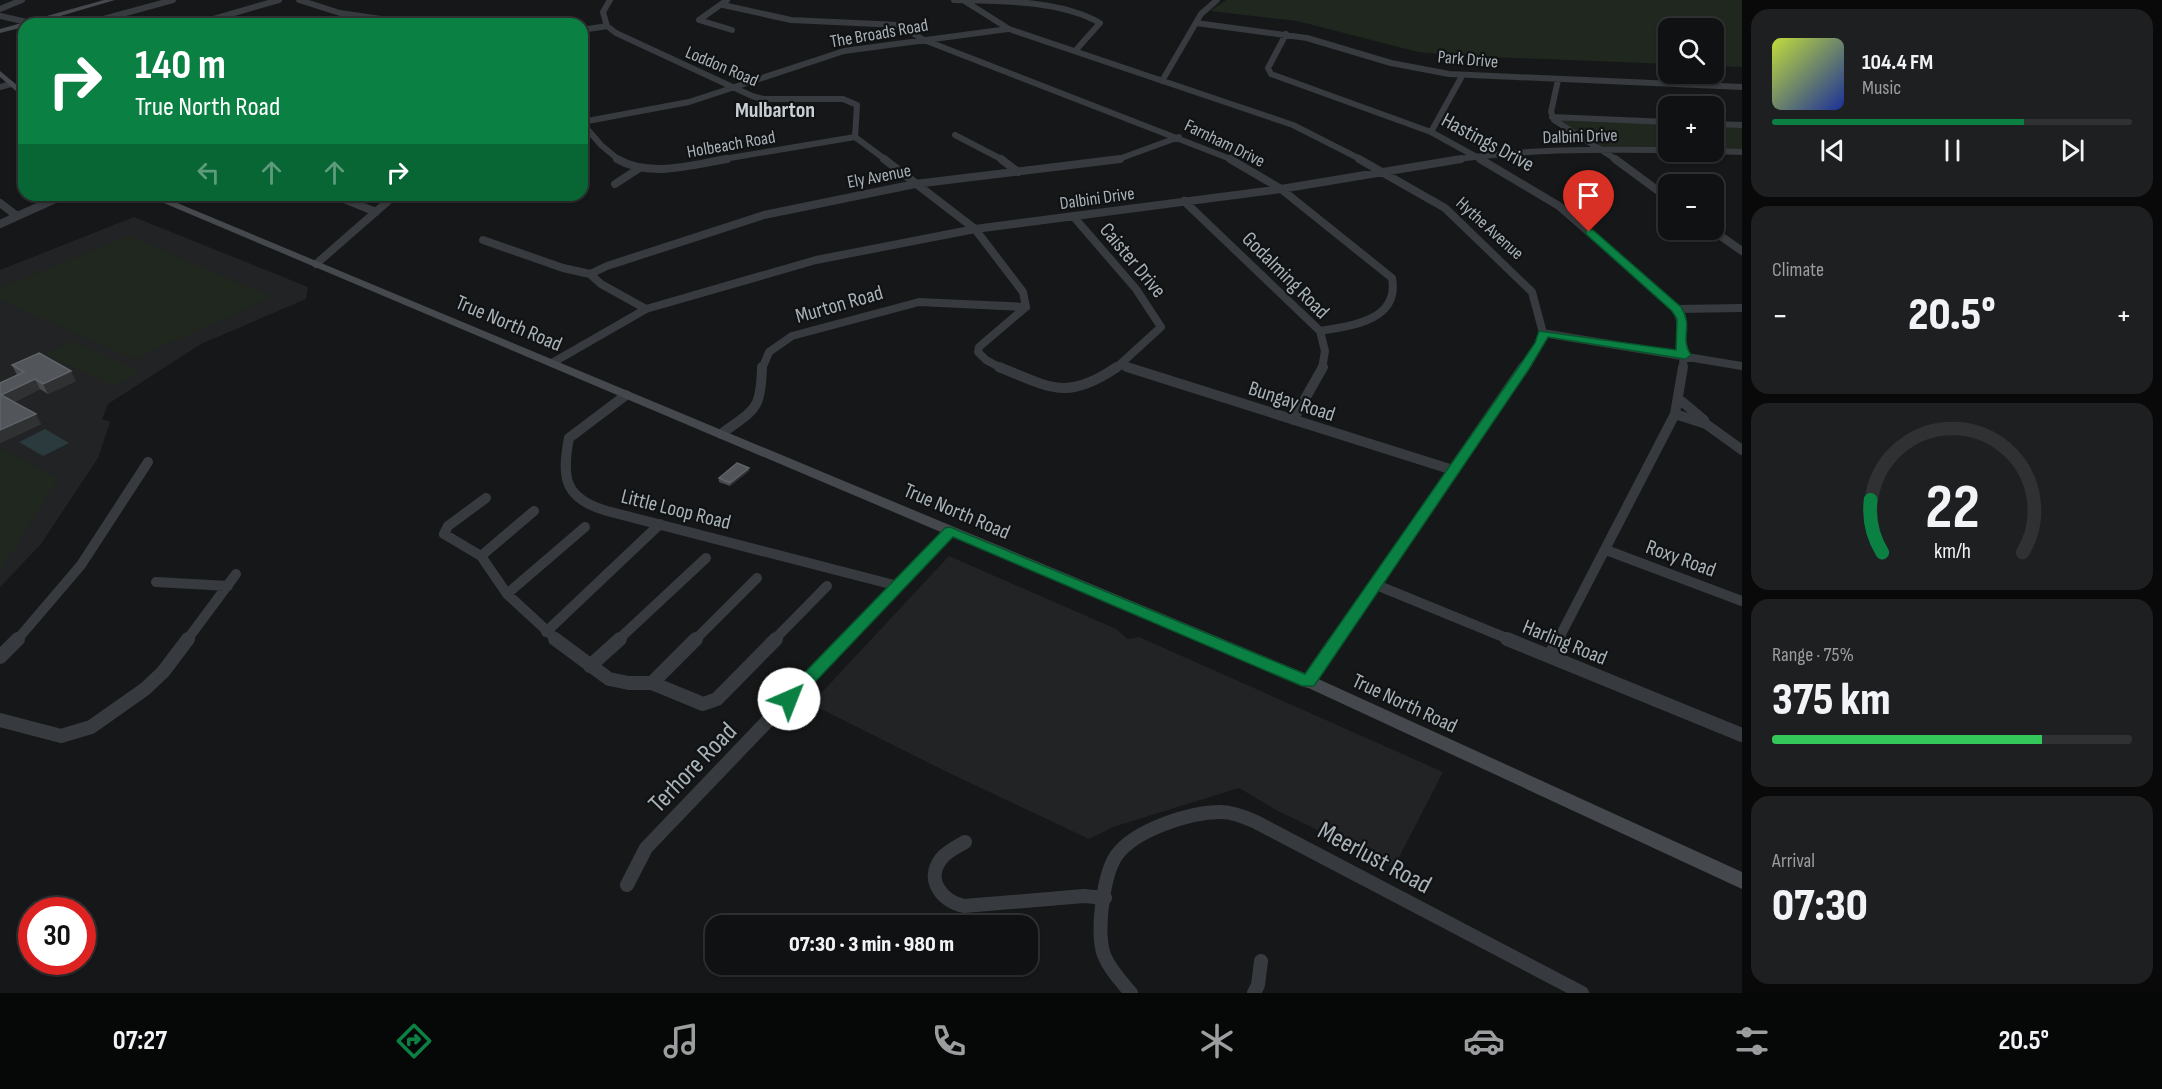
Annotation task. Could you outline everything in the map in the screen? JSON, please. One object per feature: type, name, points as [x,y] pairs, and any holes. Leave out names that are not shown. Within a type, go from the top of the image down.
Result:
[{"type":"main road","points":[[40,18],[112,0]]},
{"type":"main road","points":[[32,18],[47,16]]},
{"type":"main road","points":[[0,25],[18,20]]},
{"type":"main road","points":[[0,31],[18,25]]},
{"type":"main road","points":[[0,73],[18,90]]},
{"type":"main road","name":"True North Road","points":[[164,201],[1308,681],[1742,881]]},
{"type":"street","points":[[0,9],[22,0]]},
{"type":"street","points":[[107,18],[173,0]]},
{"type":"street","points":[[217,18],[279,0]]},
{"type":"street","points":[[299,0],[339,13],[366,18]]},
{"type":"street","points":[[588,29],[607,26],[603,12],[610,0]]},
{"type":"street","points":[[954,0],[1053,4],[1072,7],[1100,23],[1075,51]]},
{"type":"street","name":"Hythe Avenue","points":[[963,0],[1009,29],[1293,125],[1385,173],[1453,214],[1518,275],[1532,292],[1543,333]]},
{"type":"street","points":[[1162,81],[1204,9],[1217,0]]},
{"type":"street","points":[[725,3],[702,15],[699,20],[732,30]]},
{"type":"street","name":"Farnham Drive","points":[[725,3],[799,21],[899,25],[924,40],[1222,154],[1281,189],[1385,269],[1394,282],[1391,299],[1374,318],[1363,324],[1320,331]]},
{"type":"street","points":[[0,16],[18,20]]},
{"type":"street","name":"Park Drive","points":[[1196,23],[1286,34],[1407,67],[1462,76],[1742,87]]},
{"type":"street","name":"Loddon Road","points":[[607,26],[624,39],[763,99],[849,100],[857,105],[855,137]]},
{"type":"street","name":"The Broads Road","points":[[588,121],[689,102],[844,51],[1009,29]]},
{"type":"street","name":"Hastings Drive","points":[[1286,34],[1268,68],[1271,74],[1349,100],[1431,132],[1475,156],[1559,206],[1677,309]]},
{"type":"street","points":[[1431,132],[1462,76]]},
{"type":"street","points":[[1552,117],[1558,80]]},
{"type":"street","points":[[0,87],[11,84]]},
{"type":"street","points":[[1552,117],[1658,122]]},
{"type":"street","points":[[1552,117],[1560,125],[1601,149],[1658,191]]},
{"type":"street","points":[[1724,124],[1742,125]]},
{"type":"street","points":[[588,129],[608,154],[638,169]]},
{"type":"street","points":[[955,135],[993,153],[1018,172]]},
{"type":"street","points":[[855,137],[975,229],[1023,292],[1026,307]]},
{"type":"street","name":"Holbeach Road","points":[[638,169],[668,169],[855,137]]},
{"type":"street","name":"Ely Avenue","points":[[590,274],[607,266],[744,220],[915,184],[1115,161],[1179,137]]},
{"type":"street","name":"Dalbini Drive","points":[[552,363],[618,323],[646,309],[795,265],[975,229],[1281,189],[1475,156],[1601,149],[1658,150]]},
{"type":"street","points":[[1724,151],[1742,152]]},
{"type":"street","points":[[615,184],[638,169]]},
{"type":"street","points":[[0,224],[51,201]]},
{"type":"street","points":[[349,201],[376,212]]},
{"type":"street","points":[[316,264],[388,201]]},
{"type":"street","name":"Godalming Road","points":[[1184,201],[1320,331],[1325,351],[1324,366],[1293,420]]},
{"type":"street","points":[[0,203],[17,216]]},
{"type":"street","name":"Caister Drive","points":[[1026,307],[979,347],[978,352],[996,366],[1055,388],[1072,389],[1090,383],[1120,365],[1161,327],[1160,321],[1073,216]]},
{"type":"street","points":[[1724,238],[1742,251]]},
{"type":"street","points":[[483,240],[563,268],[590,274],[601,284],[646,309]]},
{"type":"street","name":"Murton Road","points":[[721,434],[755,409],[761,396],[762,364],[769,352],[792,336],[919,302],[1026,307]]},
{"type":"street","points":[[1677,309],[1742,308]]},
{"type":"street","points":[[1550,657],[1675,414],[1685,355],[1679,347],[1683,319],[1677,309]]},
{"type":"street","points":[[1308,681],[1540,343],[1543,333],[1742,366]]},
{"type":"street","name":"Bungay Road","points":[[1120,365],[1453,470]]},
{"type":"street","name":"Little Loop Road","points":[[626,395],[569,438],[565,456],[571,488],[576,498],[588,505],[898,586]]},
{"type":"street","points":[[1679,399],[1710,427],[1742,450]]},
{"type":"street","points":[[1675,414],[1710,427]]},
{"type":"street","points":[[0,657],[71,581],[119,515],[148,462]]},
{"type":"street","points":[[486,498],[444,530],[447,537],[481,556],[507,594],[546,632],[609,679],[629,683],[652,683],[696,703],[711,703],[827,586]]},
{"type":"street","points":[[481,556],[534,512]]},
{"type":"street","points":[[546,632],[660,524]]},
{"type":"street","points":[[507,594],[585,526]]},
{"type":"street","name":"Terhore Road","points":[[627,885],[646,848],[664,828],[950,531]]},
{"type":"street","name":"Roxy Road","points":[[1606,550],[1742,601]]},
{"type":"street","points":[[590,666],[706,558]]},
{"type":"street","points":[[0,720],[61,736],[74,734],[91,727],[145,689],[163,672],[236,574]]},
{"type":"street","points":[[652,683],[757,578]]},
{"type":"street","points":[[156,582],[228,586]]},
{"type":"street","name":"Harling Road","points":[[1374,584],[1742,735]]},
{"type":"street","name":"Meerlust Road","points":[[1105,898],[1110,870],[1116,857],[1137,838],[1203,813],[1223,812],[1245,817],[1582,993]]},
{"type":"street","points":[[965,842],[940,860],[935,870],[934,882],[945,899],[958,905],[1084,896],[1105,898],[1101,937],[1103,951],[1110,966],[1131,993]]},
{"type":"street","points":[[1254,993],[1258,985],[1261,961]]},
{"type":"shaded area","points":[[1226,0],[1742,0],[1742,67],[1724,66],[1724,18],[1658,18],[1658,64],[1418,52],[1297,21],[1210,11]]},
{"type":"shaded area","points":[[1559,120],[1658,123],[1658,147],[1601,147]]},
{"type":"shaded area","points":[[1724,125],[1742,126],[1742,150],[1724,149]]},
{"type":"shaded area","points":[[134,217],[308,287],[306,299],[201,344],[108,404],[102,419],[110,422],[98,458],[41,544],[0,587],[0,270]]},
{"type":"shaded area","points":[[129,236],[272,297],[134,359],[0,300],[0,288]]},
{"type":"shaded area","points":[[73,341],[141,372],[114,386],[46,354]]},
{"type":"shaded area","points":[[45,429],[69,443],[43,456],[19,442]]},
{"type":"shaded area","points":[[3,450],[58,479],[0,572],[0,451]]},
{"type":"shaded area","points":[[949,556],[1116,629],[1128,639],[1139,637],[1443,772],[1394,867],[1276,810],[1239,788],[1113,827],[1089,839],[811,704]]},
{"type":"building","points":[[39,353],[71,371],[43,384],[35,379],[1,395],[36,414],[0,430],[0,383],[24,372],[12,365]]},
{"type":"building","points":[[737,463],[749,468],[730,483],[719,478]]},
{"type":"district","name":"Mulbarton","points":[[775,109]]},
{"type":"route","points":[[789,699],[950,531],[1308,681],[1523,369],[1540,343],[1543,333],[1685,355],[1679,347],[1683,319],[1677,309],[1589,232]]}]
